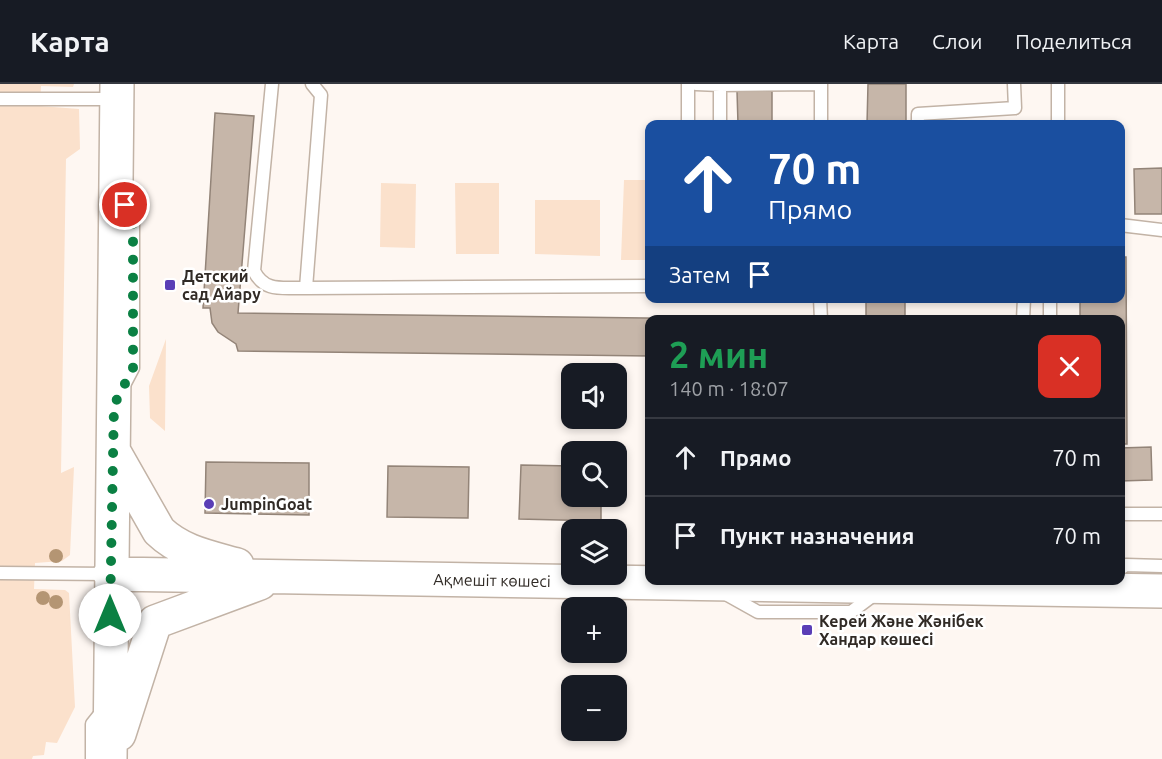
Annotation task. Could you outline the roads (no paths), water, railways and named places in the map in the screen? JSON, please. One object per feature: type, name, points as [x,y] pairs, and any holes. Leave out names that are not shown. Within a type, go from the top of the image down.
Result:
[{"type":"street","points":[[110,759],[110,574],[114,452],[117,92]]},
{"type":"street","points":[[114,452],[159,531],[168,539],[185,550],[279,577]]},
{"type":"street","name":"Ақмешіт көшесі","points":[[110,574],[645,583]]},
{"type":"street","points":[[110,759],[155,622],[279,577]]},
{"type":"street","name":"Ақмешіт көшесі","points":[[866,585],[1099,585],[1162,591]]},
{"type":"lane","points":[[272,84],[254,271],[260,283],[268,287],[306,288],[645,286]]},
{"type":"lane","points":[[306,288],[321,95],[312,84]]},
{"type":"lane","points":[[688,84],[688,120]]},
{"type":"lane","points":[[696,84],[821,84],[821,120]]},
{"type":"lane","points":[[918,120],[918,114],[1015,108],[1014,84]]},
{"type":"lane","points":[[1058,84],[1058,120]]},
{"type":"lane","points":[[720,85],[720,120]]},
{"type":"lane","points":[[0,99],[117,92]]},
{"type":"lane","points":[[1125,226],[1162,230]]},
{"type":"lane","points":[[1125,514],[1162,514]]},
{"type":"lane","points":[[1125,566],[1162,566]]},
{"type":"lane","points":[[0,573],[110,574]]},
{"type":"lane","points":[[709,585],[758,612],[851,612],[885,586]]},
{"type":"lane","points":[[92,759],[92,724],[110,701]]},
{"type":"place","name":"Детский сад Айару","points":[[170,285]]},
{"type":"place","name":"JumpinGoat","points":[[209,504]]},
{"type":"place","name":"Керей Және Жәнібек Хандар көшесі","points":[[807,630]]}]
